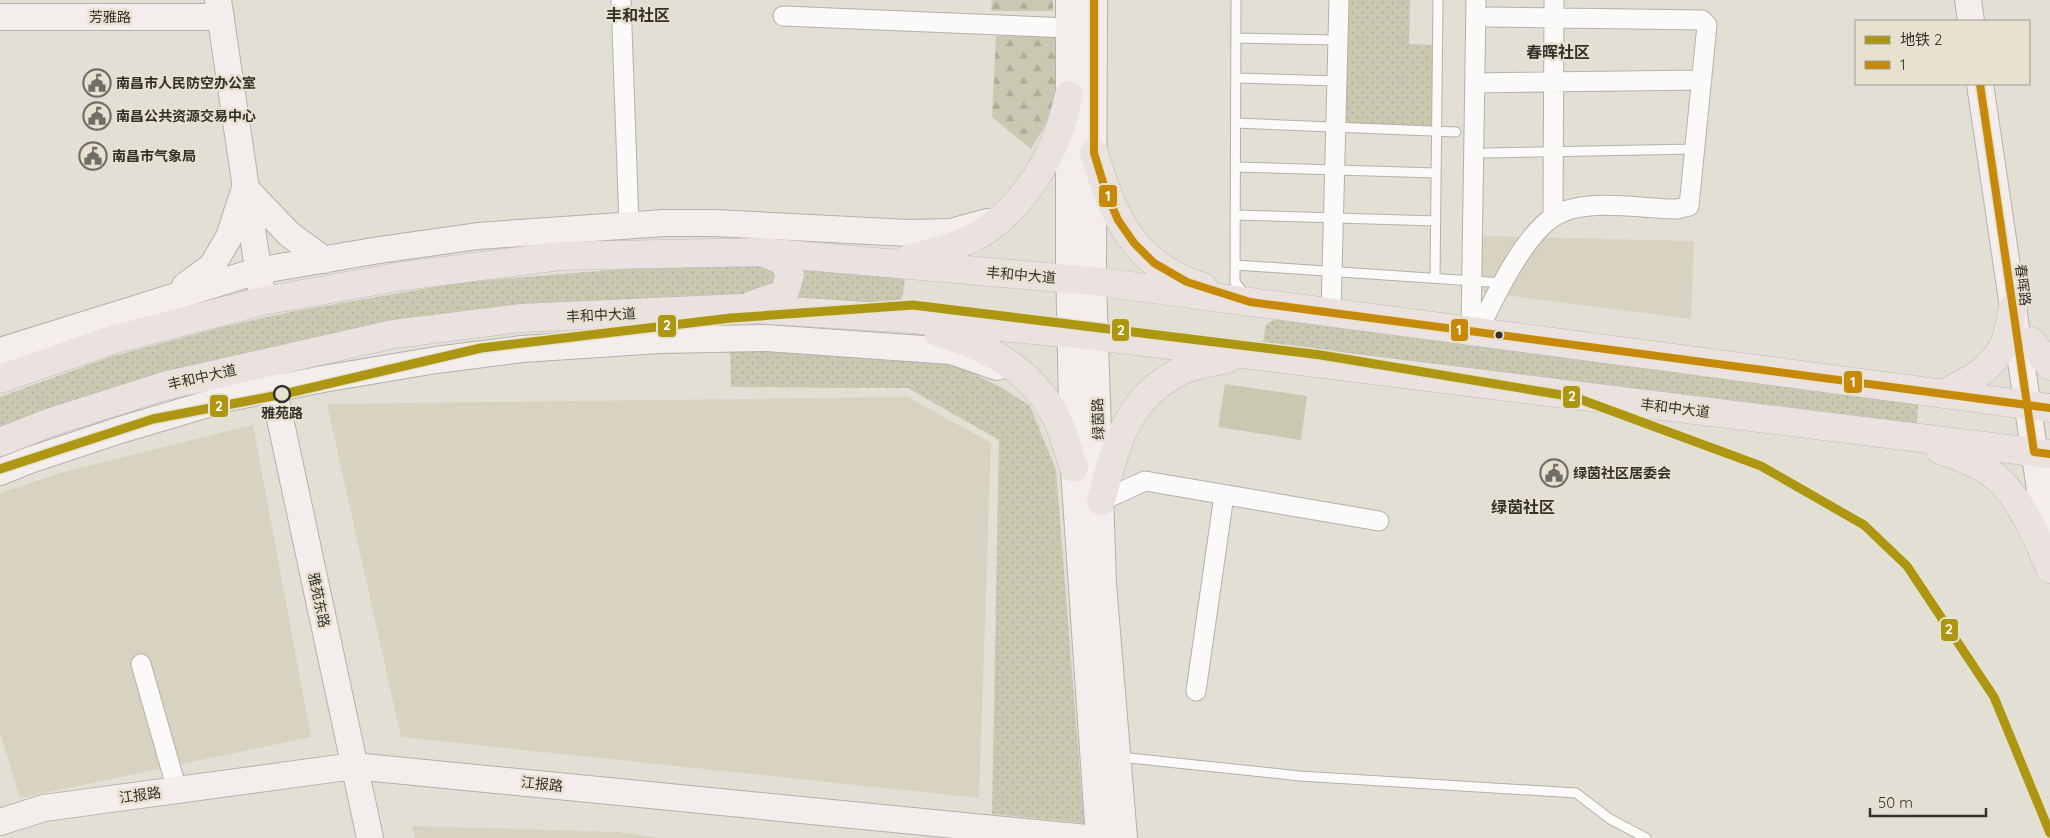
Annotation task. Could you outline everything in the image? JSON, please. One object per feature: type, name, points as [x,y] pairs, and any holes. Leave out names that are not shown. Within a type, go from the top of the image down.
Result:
[{"type":"main road","name":"绿茵路","points":[[1069,0],[1069,94],[1083,335],[1101,500],[1103,584],[1124,838]]},
{"type":"main road","name":"绿茵路","points":[[1081,280],[1094,153],[1094,0]]},
{"type":"main road","points":[[1968,0],[1971,20]]},
{"type":"main road","points":[[1986,0],[1989,20]]},
{"type":"main road","points":[[220,8],[257,271],[263,301]]},
{"type":"main road","name":"芳雅路","points":[[0,17],[220,8]]},
{"type":"main road","name":"春晖路","points":[[1980,85],[2013,308],[2039,407]]},
{"type":"main road","name":"春晖路","points":[[1997,85],[2039,407],[2050,558]]},
{"type":"main road","points":[[893,264],[973,238],[1002,218],[1028,188],[1046,159],[1059,132],[1069,94]]},
{"type":"main road","points":[[1094,153],[1106,192],[1118,220],[1134,243],[1154,263],[1187,282],[1250,302]]},
{"type":"main road","points":[[245,188],[289,234],[324,260]]},
{"type":"main road","points":[[172,296],[212,266],[229,237],[245,188]]},
{"type":"main road","points":[[0,351],[257,271],[478,236],[628,225],[715,223],[898,232],[951,232],[1002,218]]},
{"type":"main road","points":[[741,308],[784,294],[790,275],[783,261],[761,252]]},
{"type":"main road","name":"丰和中大道","points":[[0,379],[112,340],[263,301],[403,276],[560,256],[761,252],[1081,280],[2039,407]]},
{"type":"main road","name":"丰和中大道","points":[[0,442],[51,422],[164,386],[394,334],[521,318],[741,308],[888,317],[1083,335],[2043,453]]},
{"type":"main road","points":[[1943,394],[1978,376],[1994,361],[2005,341],[2013,308]]},
{"type":"main road","points":[[888,317],[968,341],[1011,363],[1041,392],[1057,418],[1074,468]]},
{"type":"main road","name":"绿茵路","points":[[1083,335],[1074,468],[1099,838]]},
{"type":"main road","points":[[0,472],[120,430],[228,398],[436,360],[522,349],[660,340],[766,338],[950,351],[1026,378]]},
{"type":"main road","points":[[2031,341],[2050,366]]},
{"type":"main road","points":[[1101,500],[1116,445],[1134,410],[1158,384],[1186,368],[1245,355]]},
{"type":"main road","name":"雅苑东路","points":[[268,362],[370,838]]},
{"type":"main road","points":[[1901,436],[1961,457],[1993,475],[2014,498],[2031,525],[2050,569]]},
{"type":"main road","name":"春晖路","points":[[2043,453],[2050,487]]},
{"type":"main road","name":"江报路","points":[[0,822],[44,808],[354,766],[1087,838]]},
{"type":"street","points":[[621,0],[628,225]]},
{"type":"street","points":[[1331,312],[1339,0]]},
{"type":"street","points":[[1474,332],[1472,281],[1476,0]]},
{"type":"street","points":[[1553,217],[1554,0]]},
{"type":"street","points":[[783,16],[1069,28]]},
{"type":"street","points":[[1474,332],[1538,230],[1553,217],[1567,210],[1590,206],[1677,209],[1689,206],[1707,25],[1702,20],[1489,17]]},
{"type":"street","points":[[1475,83],[1702,80]]},
{"type":"street","points":[[1101,500],[1144,481],[1379,521]]},
{"type":"street","points":[[1196,690],[1224,494]]},
{"type":"street","points":[[136,664],[171,791]]},
{"type":"lane","points":[[1236,0],[1235,282],[1250,302]]},
{"type":"lane","points":[[1435,278],[1438,0]]},
{"type":"lane","points":[[1236,38],[1338,40]]},
{"type":"lane","points":[[1236,78],[1337,81]]},
{"type":"lane","points":[[1236,123],[1456,132]]},
{"type":"lane","points":[[1486,153],[1695,149]]},
{"type":"lane","points":[[1236,167],[1436,173]]},
{"type":"lane","points":[[1235,215],[1436,221]]},
{"type":"lane","points":[[1235,265],[1503,283]]},
{"type":"lane","points":[[1117,757],[1300,776],[1576,793],[1610,819],[1646,838]]},
{"type":"shaded area","points":[[1478,236],[1694,241],[1691,319],[1481,292]]},
{"type":"shaded area","points":[[908,397],[991,443],[979,798],[401,737],[327,404]]},
{"type":"shaded area","points":[[253,425],[311,737],[20,798],[0,732],[0,493],[64,472]]},
{"type":"shaded area","points":[[412,826],[618,832],[661,838],[415,838]]},
{"type":"green space","points":[[992,0],[1053,0],[1053,11],[991,11]]},
{"type":"green space","points":[[1343,0],[1410,0],[1409,44],[1435,45],[1433,127],[1339,124]]},
{"type":"green space","points":[[996,36],[1060,36],[1059,92],[1053,112],[1031,149],[992,117]]},
{"type":"green space","points":[[784,266],[899,276],[905,281],[901,302],[894,305],[582,302],[0,431],[0,397],[110,357],[222,327],[295,311],[464,282],[647,267]]},
{"type":"green space","points":[[1275,319],[1913,399],[1918,406],[1917,423],[1909,429],[1270,348],[1263,342],[1266,325]]},
{"type":"green space","points":[[730,347],[955,364],[1004,389],[1030,406],[1056,470],[1084,823],[992,814],[999,440],[908,388],[731,387]]},
{"type":"green space","points":[[1225,384],[1307,396],[1301,440],[1218,427]]},
{"type":"metro line","name":"2","points":[[0,469],[153,419],[284,394],[481,348],[731,318],[913,305],[1321,355],[1574,397],[1761,466],[1864,525],[1907,566],[1994,697],[2050,833]]},
{"type":"transit line","name":"1","points":[[1094,0],[1094,153],[1106,192],[1118,220],[1134,243],[1154,263],[1187,282],[1250,302],[2050,408]]},
{"type":"transit line","name":"1","points":[[1980,85],[2034,452],[2050,454]]},
{"type":"place","name":"南昌市人民防空办公室","points":[[97,83]]},
{"type":"place","name":"南昌公共资源交易中心","points":[[97,116]]},
{"type":"place","name":"南昌市气象局","points":[[93,156]]},
{"type":"place","name":"雅苑路","points":[[282,394]]},
{"type":"place","name":"绿茵社区居委会","points":[[1554,473]]},
{"type":"district","name":"丰和社区","points":[[638,15]]},
{"type":"district","name":"春晖社区","points":[[1558,52]]},
{"type":"district","name":"绿茵社区","points":[[1523,507]]}]
